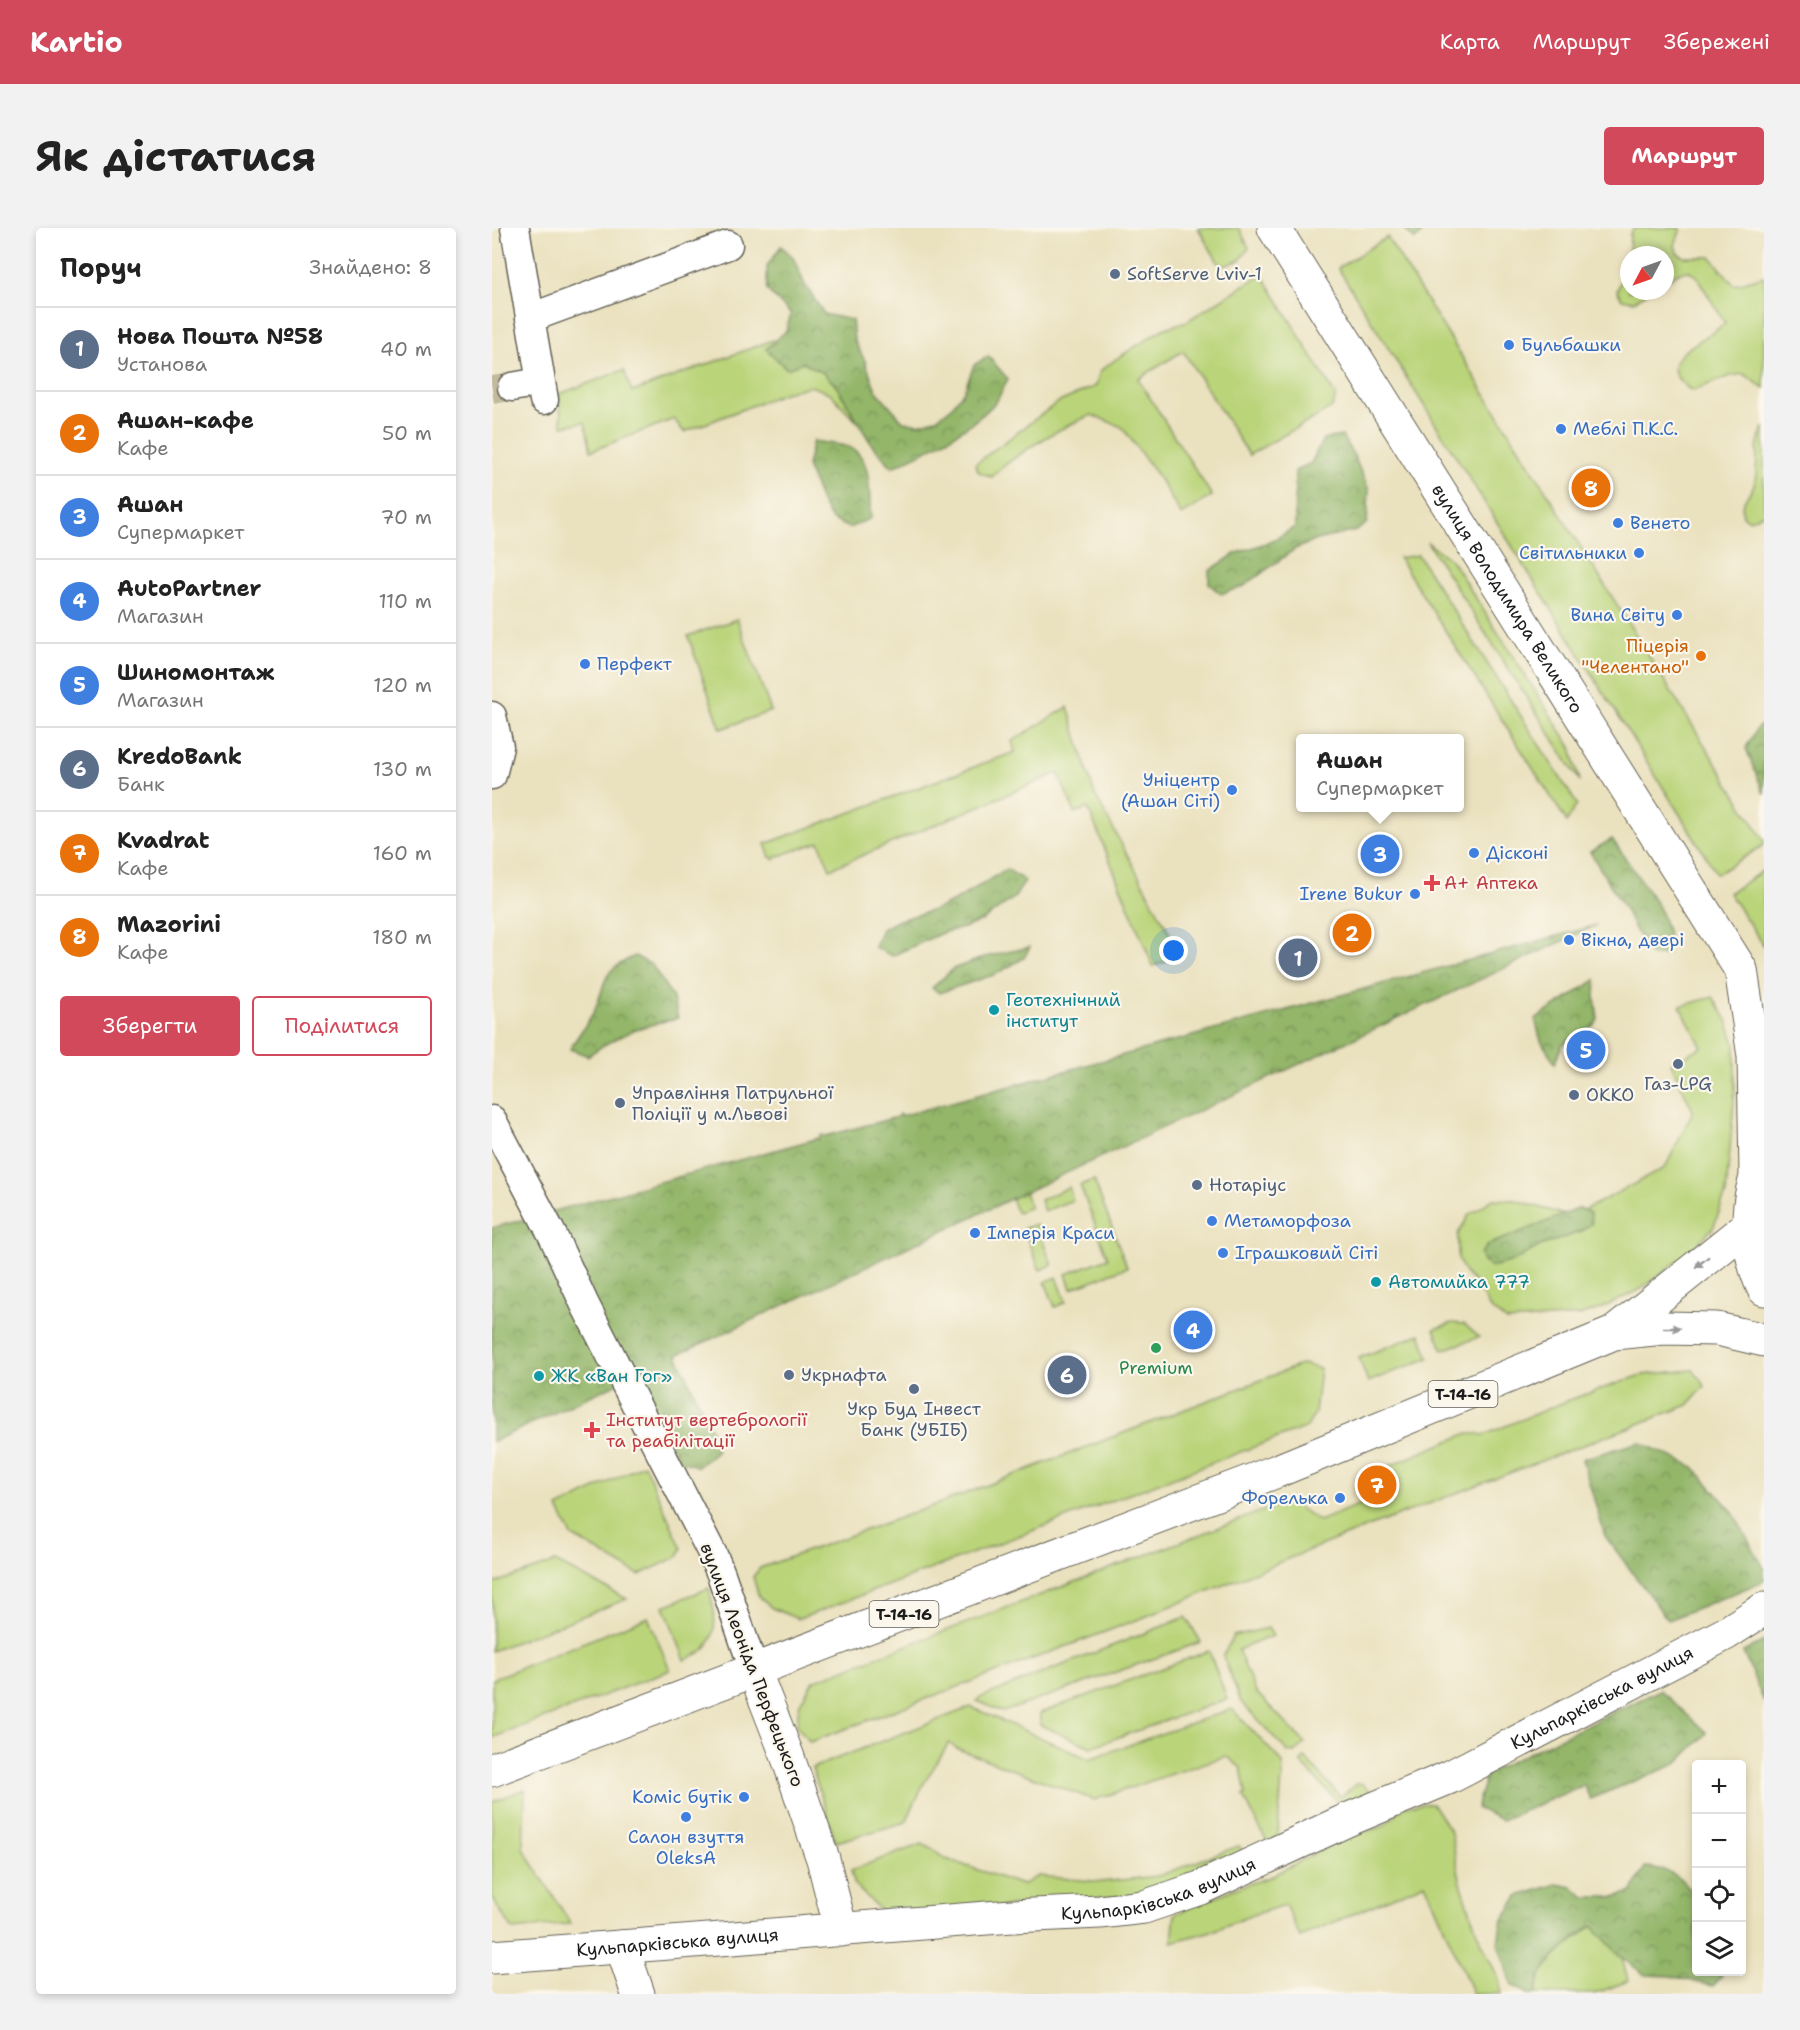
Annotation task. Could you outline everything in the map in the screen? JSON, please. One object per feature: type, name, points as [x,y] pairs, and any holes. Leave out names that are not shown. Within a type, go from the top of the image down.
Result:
[{"type":"main road","name":"вулиця Володимира Великого","points":[[1274,228],[1752,977],[1760,1167],[1748,1226],[1757,1276],[1764,1289]]},
{"type":"main road","name":"Т-14-16","points":[[1614,1333],[1748,1226]]},
{"type":"main road","name":"Т-14-16","points":[[492,1770],[1277,1470],[1614,1333],[1664,1328],[1717,1329],[1764,1340]]},
{"type":"main road","name":"Кульпарківська вулиця","points":[[492,1957],[1144,1907],[1189,1892],[1347,1820],[1450,1777],[1725,1634],[1764,1609]]},
{"type":"main road","name":"вулиця Леоніда Перфецького","points":[[754,1670],[787,1755],[823,1859],[841,1930]]},
{"type":"main road","points":[[622,1947],[638,1994]]},
{"type":"street","points":[[512,387],[542,391],[515,228]]},
{"type":"street","points":[[530,318],[728,245]]},
{"type":"street","points":[[492,716],[499,747],[492,775]]},
{"type":"street","name":"вулиця Леоніда Перфецького","points":[[492,1120],[553,1236],[585,1305],[713,1555],[754,1670]]},
{"type":"green space","points":[[1198,228],[1239,228],[1249,248],[1240,260],[1224,266],[1218,262]]},
{"type":"green space","points":[[1403,228],[1427,228],[1415,240]]},
{"type":"green space","points":[[1634,228],[1681,228],[1675,245],[1677,253],[1684,257],[1711,257],[1734,285],[1764,276],[1764,388],[1744,374],[1730,376],[1692,391],[1679,380],[1674,370],[1676,361],[1692,345],[1725,323],[1697,277],[1690,271],[1680,272],[1674,276],[1674,246],[1629,246],[1630,234]]},
{"type":"green space","points":[[1387,237],[1764,840],[1764,845],[1717,874],[1338,268]]},
{"type":"green space","points":[[781,246],[793,257],[804,283],[824,314],[852,320],[854,340],[876,390],[903,421],[918,424],[936,419],[951,408],[964,391],[974,365],[988,356],[1008,379],[997,400],[963,429],[892,467],[872,445],[835,384],[822,372],[803,362],[787,369],[766,349],[786,331],[791,314],[767,290],[767,266]]},
{"type":"green space","points":[[1262,274],[1336,396],[1332,408],[1249,455],[1183,351],[1138,379],[1212,496],[1181,515],[1161,481],[1122,427],[1092,415],[1039,441],[992,477],[979,472],[975,464],[1057,403],[1096,386],[1100,371],[1116,359],[1163,329],[1187,321]]},
{"type":"green space","points":[[773,340],[774,342],[766,349],[803,362],[820,371],[840,392],[856,421],[830,393],[810,386],[787,392],[684,432],[674,419],[591,451],[585,422],[562,426],[559,394],[624,370],[632,392]]},
{"type":"green space","points":[[1764,428],[1764,513],[1750,520],[1743,516],[1742,506],[1756,478],[1758,442]]},
{"type":"green space","points":[[1342,436],[1369,490],[1367,523],[1356,531],[1316,540],[1295,549],[1244,586],[1221,594],[1209,584],[1209,571],[1235,554],[1274,540],[1295,527],[1295,471],[1311,463],[1323,439]]},
{"type":"green space","points":[[813,441],[851,448],[858,454],[869,479],[871,518],[849,528],[831,519],[821,502],[807,466]]},
{"type":"green space","points":[[1427,542],[1452,561],[1571,747],[1580,781]]},
{"type":"green space","points":[[1418,555],[1577,804],[1567,822],[1399,558]]},
{"type":"green space","points":[[737,619],[771,711],[721,729],[688,636]]},
{"type":"green space","points":[[1068,707],[1095,795],[1182,956],[1153,966],[1088,808],[1075,813],[1058,773],[830,869],[819,842],[776,857],[775,860],[770,857],[765,844],[1015,752],[1012,741]]},
{"type":"green space","points":[[1764,723],[1764,794],[1746,748],[1757,728]]},
{"type":"green space","points":[[1612,839],[1659,907],[1669,936],[1667,954],[1652,956],[1644,946],[1590,852]]},
{"type":"green space","points":[[1007,869],[1025,881],[1015,897],[983,920],[964,928],[944,932],[892,956],[874,947],[882,929],[899,920],[937,909],[956,900]]},
{"type":"green space","points":[[1764,870],[1764,946],[1729,893]]},
{"type":"green space","points":[[1597,925],[677,1355],[711,1429],[717,1450],[698,1467],[679,1460],[633,1376],[492,1442],[492,1228],[819,1138],[821,1135],[826,1136],[897,1117],[899,1114],[901,1116]]},
{"type":"green space","points":[[1030,947],[1024,958],[996,974],[939,993],[932,988],[953,969],[985,957]]},
{"type":"green space","points":[[635,956],[652,965],[673,998],[678,1018],[631,1032],[588,1056],[570,1049],[593,1013],[609,973]]},
{"type":"green space","points":[[1596,980],[1595,997],[1598,1019],[1594,1025],[1562,1045],[1555,1063],[1541,1041],[1535,1019]]},
{"type":"green space","points":[[1713,997],[1727,1020],[1735,1044],[1735,1090],[1726,1193],[1713,1228],[1687,1254],[1641,1289],[1600,1309],[1579,1316],[1506,1321],[1489,1307],[1477,1285],[1465,1273],[1458,1259],[1458,1234],[1469,1215],[1493,1199],[1516,1200],[1571,1217],[1665,1168],[1693,1111],[1671,1063],[1702,1047],[1680,1006]]},
{"type":"green space","points":[[1094,1180],[1127,1267],[1071,1289],[1066,1274],[1108,1258],[1080,1185]]},
{"type":"green space","points":[[1023,1186],[1030,1207],[1017,1213],[1008,1191]]},
{"type":"green space","points":[[1069,1187],[1073,1200],[1044,1211],[1040,1200]]},
{"type":"green space","points":[[1580,1208],[1590,1213],[1592,1223],[1580,1232],[1540,1246],[1514,1261],[1491,1267],[1483,1262],[1480,1254],[1488,1245]]},
{"type":"green space","points":[[1036,1224],[1052,1265],[1040,1270],[1023,1229]]},
{"type":"green space","points":[[1057,1277],[1066,1302],[1055,1307],[1045,1282]]},
{"type":"green space","points":[[1452,1323],[1464,1324],[1479,1337],[1443,1350],[1434,1329]]},
{"type":"green space","points":[[1420,1334],[1429,1358],[1368,1382],[1359,1358]]},
{"type":"green space","points":[[1303,1364],[1320,1369],[1315,1413],[1307,1427],[798,1619],[772,1608],[759,1597],[753,1577],[760,1568],[938,1504]]},
{"type":"green space","points":[[1693,1370],[1705,1386],[1688,1405],[1347,1535],[1142,1618],[810,1742],[797,1726],[799,1705],[813,1681],[1289,1501],[1319,1521],[1392,1491],[1384,1468],[1468,1433],[1484,1435],[1569,1400],[1642,1375]]},
{"type":"green space","points":[[1639,1442],[1694,1467],[1732,1511],[1764,1568],[1764,1581],[1668,1620],[1605,1536],[1582,1459]]},
{"type":"green space","points":[[644,1464],[682,1549],[677,1557],[639,1575],[572,1536],[558,1508]]},
{"type":"green space","points":[[555,1562],[627,1599],[492,1651],[492,1584]]},
{"type":"green space","points":[[709,1588],[713,1604],[712,1637],[702,1651],[685,1660],[664,1606]]},
{"type":"green space","points":[[648,1617],[670,1670],[492,1738],[492,1679]]},
{"type":"green space","points":[[1186,1617],[1201,1642],[1003,1712],[977,1701],[979,1698]]},
{"type":"green space","points":[[1268,1628],[1273,1636],[1238,1650],[1255,1691],[1305,1743],[1295,1752],[1288,1752],[1241,1702],[1223,1656],[1233,1636]]},
{"type":"green space","points":[[1764,1641],[1764,1702],[1743,1652]]},
{"type":"green space","points":[[1209,1651],[1227,1699],[1091,1747],[1040,1725],[1040,1713]]},
{"type":"green space","points":[[1660,1690],[1707,1733],[1676,1764],[1590,1799],[1584,1785],[1502,1820],[1476,1808],[1487,1773]]},
{"type":"green space","points":[[971,1707],[1089,1759],[1232,1709],[1283,1763],[1277,1845],[1270,1848],[1243,1795],[1246,1794],[1241,1768],[1226,1756],[1094,1800],[958,1749],[949,1743],[924,1783],[906,1822],[836,1842],[812,1768]]},
{"type":"green space","points":[[1305,1758],[1341,1797],[1357,1783],[1362,1784],[1371,1792],[1343,1807],[1300,1762]]},
{"type":"green space","points":[[525,1789],[523,1848],[571,1924],[513,1930],[492,1899],[492,1802]]},
{"type":"green space","points":[[1432,1803],[1451,1832],[1460,1880],[1477,1932],[1499,1980],[1501,1994],[1473,1994],[1425,1883],[1300,1937],[1285,1905],[1215,1930],[1172,1942],[1175,1914],[1236,1888],[1270,1877],[1350,1835],[1382,1827],[1405,1806]]},
{"type":"green space","points":[[922,1844],[943,1858],[1022,1885],[1038,1876],[1102,1882],[1158,1876],[1239,1846],[1246,1855],[1151,1894],[898,1916],[879,1909],[855,1885],[851,1870]]},
{"type":"green space","points":[[1645,1867],[1662,1869],[1682,1880],[1692,1892],[1692,1976],[1722,1976],[1713,1986],[1671,1976],[1645,1975],[1622,1958],[1592,1926],[1556,1955],[1542,1973],[1536,1994],[1528,1994],[1512,1985],[1498,1944],[1501,1923],[1518,1896],[1557,1884],[1572,1887],[1585,1897],[1614,1897],[1632,1892]]},
{"type":"green space","points":[[1593,1926],[1622,1958],[1628,1981],[1594,1994],[1536,1994],[1538,1983],[1549,1964]]},
{"type":"tunnel","points":[[492,390],[512,387]]},
{"type":"place","name":"SoftServe Lviv-1","points":[[1115,274]]},
{"type":"place","name":"Бульбашки","points":[[1509,345]]},
{"type":"place","name":"Меблі П.К.С.","points":[[1561,429]]},
{"type":"place","name":"Mazorini","points":[[1591,488]]},
{"type":"place","name":"Венето","points":[[1618,523]]},
{"type":"place","name":"Світильники","points":[[1639,553]]},
{"type":"place","name":"Вина Світу","points":[[1677,615]]},
{"type":"place","name":"Піцерія \"Челентано\"","points":[[1701,656]]},
{"type":"place","name":"Перфект","points":[[585,664]]},
{"type":"place","name":"Уніцентр (Ашан Сіті)","points":[[1232,790]]},
{"type":"place","name":"Дісконі","points":[[1474,853]]},
{"type":"place","name":"Ашан","points":[[1380,854]]},
{"type":"place","name":"А+ Аптека","points":[[1432,883]]},
{"type":"place","name":"Irene Bukur","points":[[1415,894]]},
{"type":"place","name":"Ашан-кафе","points":[[1352,933]]},
{"type":"place","name":"Вікна, двері","points":[[1569,940]]},
{"type":"place","name":"Нова Пошта №58","points":[[1298,958]]},
{"type":"place","name":"Геотехнічний інститут","points":[[994,1010]]},
{"type":"place","name":"Шиномонтаж","points":[[1586,1050]]},
{"type":"place","name":"Газ-LPG","points":[[1678,1064]]},
{"type":"place","name":"ОККО","points":[[1574,1095]]},
{"type":"place","name":"Управління Патрульної Поліції у м.Львові","points":[[620,1103]]},
{"type":"place","name":"Нотаріус","points":[[1197,1185]]},
{"type":"place","name":"Метаморфоза","points":[[1212,1221]]},
{"type":"place","name":"Імперія Краси","points":[[975,1233]]},
{"type":"place","name":"Іграшковий Сіті","points":[[1223,1253]]},
{"type":"place","name":"Автомийка 777","points":[[1376,1282]]},
{"type":"place","name":"AutoPartner","points":[[1193,1330]]},
{"type":"place","name":"Premium","points":[[1156,1348]]},
{"type":"place","name":"Укрнафта","points":[[789,1375]]},
{"type":"place","name":"KredoBank","points":[[1067,1375]]},
{"type":"place","name":"ЖК «Ван Гог»","points":[[539,1376]]},
{"type":"place","name":"Укр Буд Інвест Банк (УБІБ)","points":[[914,1389]]},
{"type":"place","name":"Інститут вертебрології та реабілітації","points":[[592,1430]]},
{"type":"place","name":"Kvadrat","points":[[1377,1485]]},
{"type":"place","name":"Форелька","points":[[1340,1498]]},
{"type":"place","name":"Коміс бутік","points":[[744,1797]]},
{"type":"place","name":"Салон взуття OleksA","points":[[686,1817]]}]
